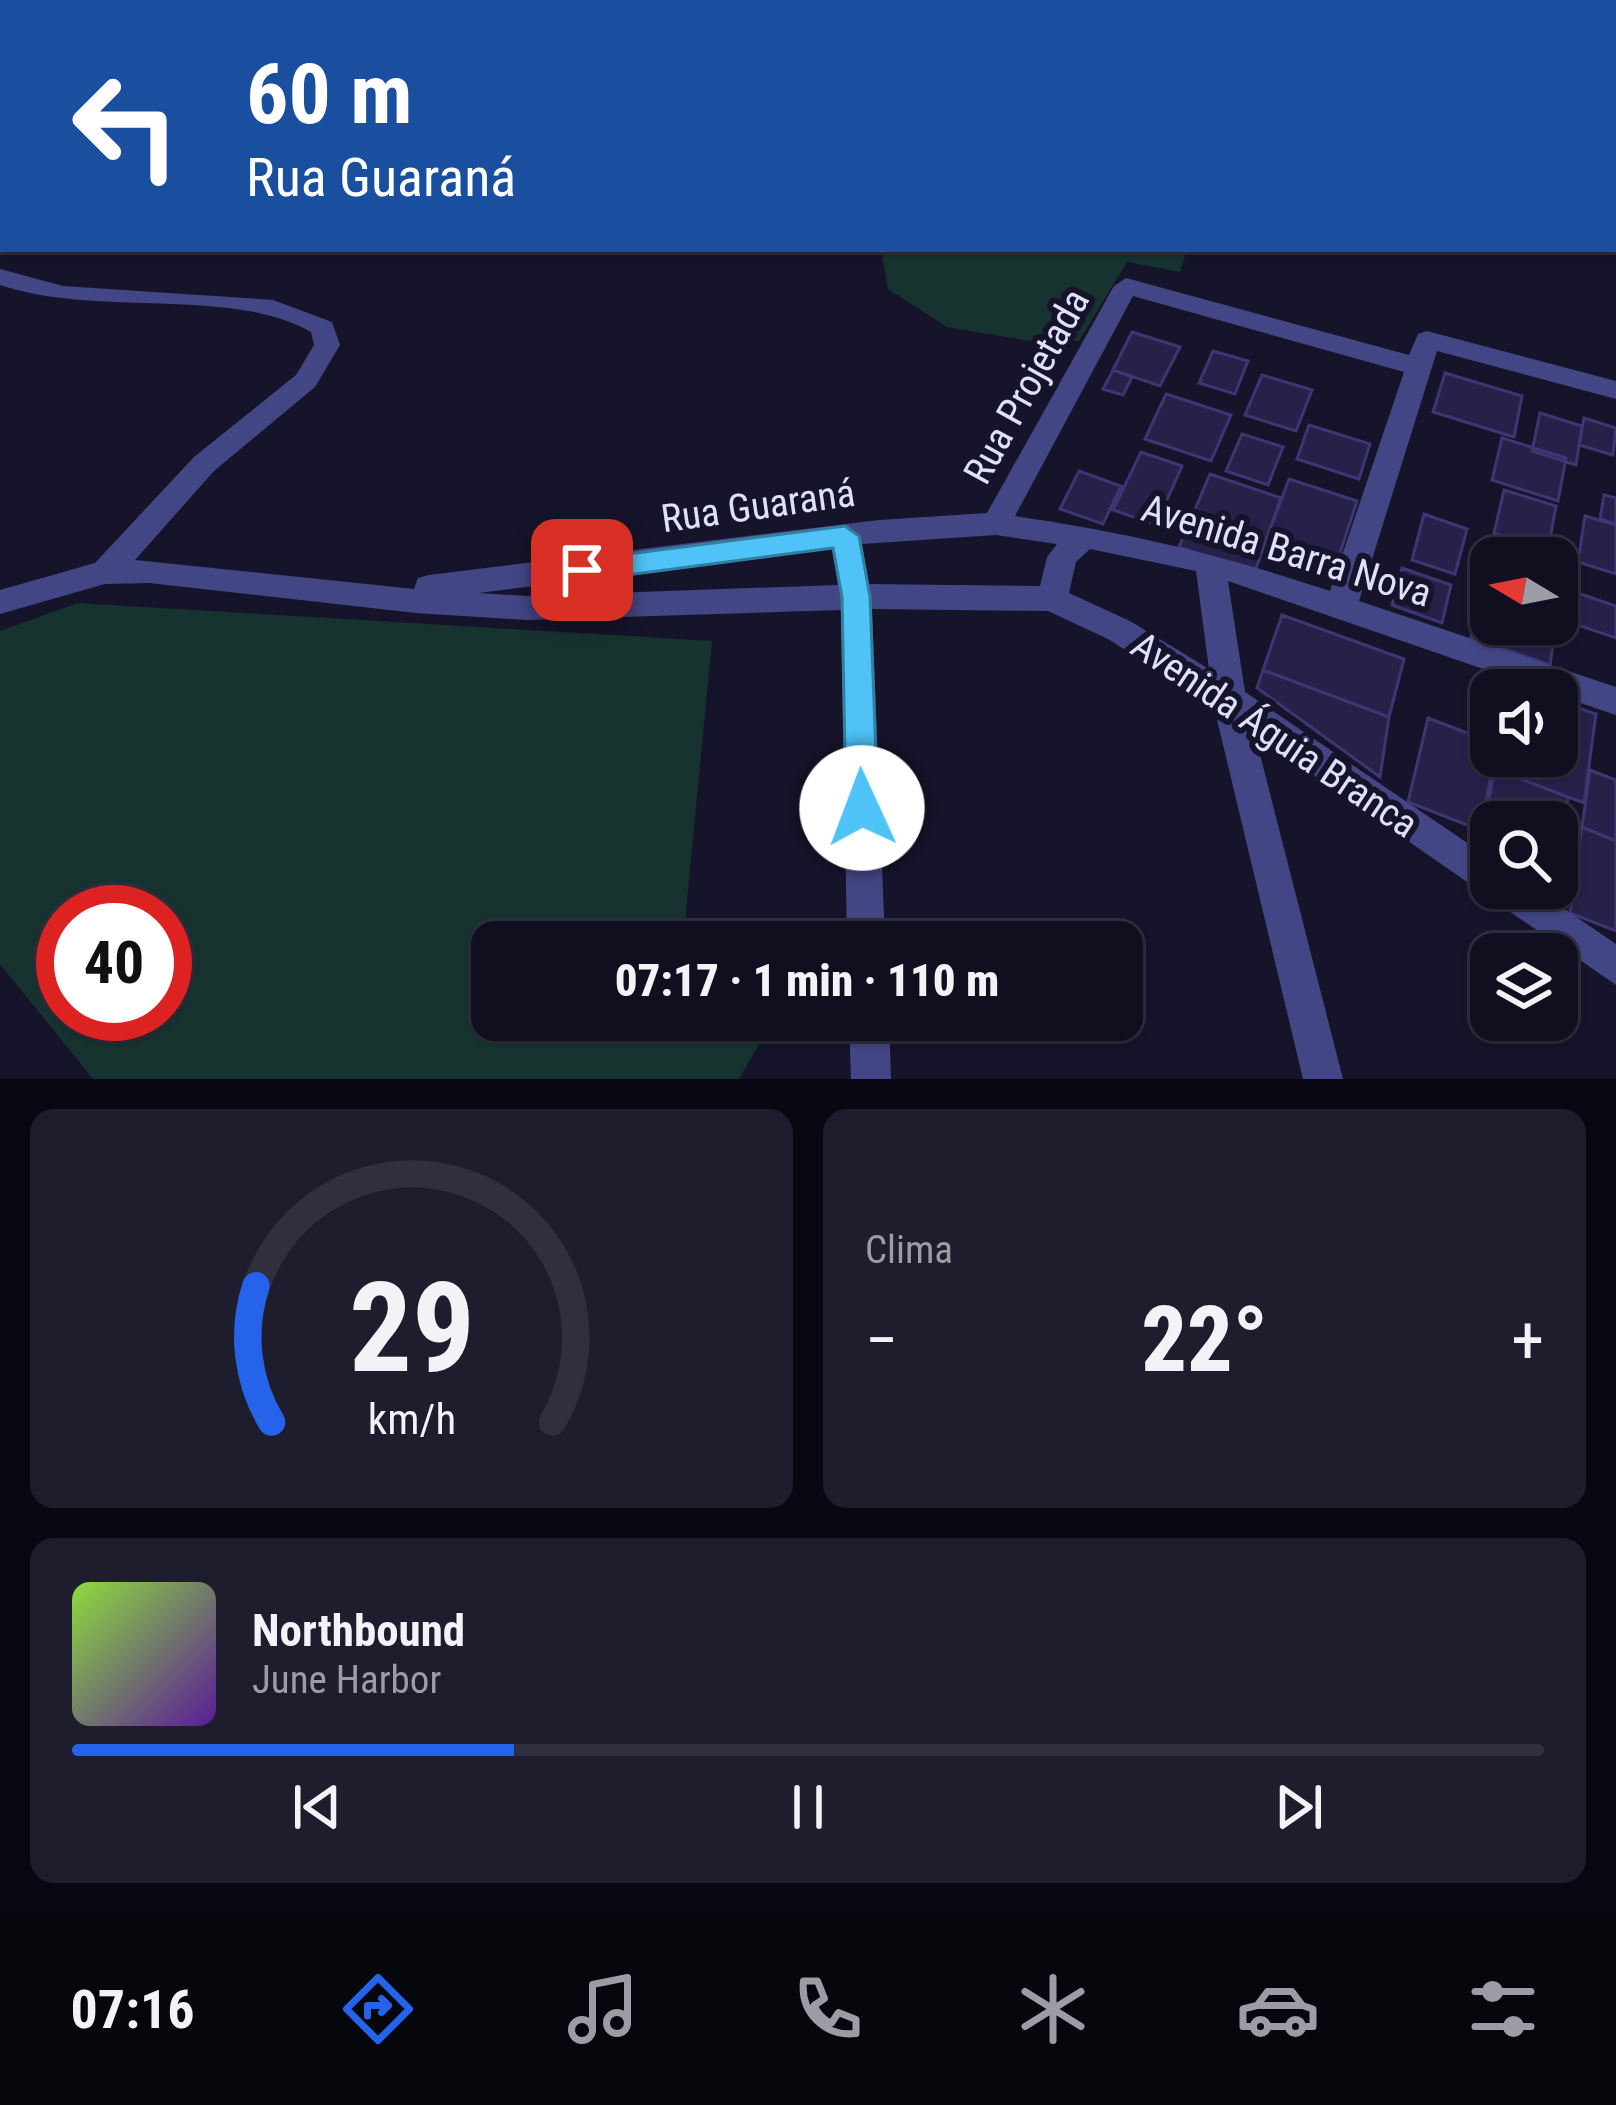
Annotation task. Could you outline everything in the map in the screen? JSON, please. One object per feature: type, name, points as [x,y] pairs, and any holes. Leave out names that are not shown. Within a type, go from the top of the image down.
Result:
[{"type":"street","points":[[0,277],[74,296],[254,304],[292,312],[322,328],[327,345],[306,381],[167,499],[105,572]]},
{"type":"street","name":"Rua Projetada","points":[[996,524],[1126,286],[1423,353]]},
{"type":"street","points":[[1342,608],[1423,353],[1616,389]]},
{"type":"street","name":"Rua Guaraná","points":[[316,589],[477,583],[845,536],[996,524]]},
{"type":"street","name":"Avenida Barra Nova","points":[[996,524],[1086,536],[1210,562],[1616,701]]},
{"type":"street","points":[[845,536],[856,597],[865,921]]},
{"type":"street","points":[[1052,599],[1062,557],[1086,536]]},
{"type":"street","points":[[1210,562],[1229,699],[1324,1079]]},
{"type":"street","name":"Rua Guaraná","points":[[0,602],[105,572],[149,571],[526,608],[987,594],[1052,599]]},
{"type":"street","name":"Avenida Águia Branca","points":[[1052,599],[1119,630],[1229,699],[1470,865]]},
{"type":"street","points":[[1533,909],[1616,966]]},
{"type":"street","points":[[870,1041],[871,1079]]},
{"type":"green space","points":[[882,252],[1186,252],[1180,272],[1127,262],[1079,341],[1036,342],[947,327],[888,289]]},
{"type":"green space","points":[[78,603],[712,641],[685,921],[471,921],[471,1041],[761,1041],[739,1079],[93,1079],[62,1041],[192,1041],[192,885],[36,885],[36,1009],[0,964],[0,631]]},
{"type":"building","points":[[1132,332],[1180,347],[1160,386],[1113,370]]},
{"type":"building","points":[[1213,351],[1248,361],[1235,394],[1199,383]]},
{"type":"building","points":[[1113,370],[1132,377],[1123,395],[1103,389]]},
{"type":"building","points":[[1445,373],[1522,396],[1514,437],[1433,412]]},
{"type":"building","points":[[1262,375],[1312,390],[1296,431],[1245,415]]},
{"type":"building","points":[[1166,394],[1231,415],[1211,461],[1145,439]]},
{"type":"building","points":[[1540,413],[1582,426],[1576,465],[1532,451]]},
{"type":"building","points":[[1584,418],[1616,428],[1613,455],[1579,445]]},
{"type":"building","points":[[1309,425],[1370,444],[1359,479],[1297,459]]},
{"type":"building","points":[[1242,434],[1283,447],[1268,485],[1226,471]]},
{"type":"building","points":[[1502,438],[1566,458],[1558,501],[1492,480]]},
{"type":"building","points":[[1141,452],[1182,466],[1156,525],[1113,510]]},
{"type":"building","points":[[1079,471],[1121,486],[1103,524],[1060,509]]},
{"type":"building","points":[[1210,474],[1281,498],[1254,574],[1179,547]]},
{"type":"building","points":[[1289,479],[1357,501],[1338,559],[1268,535]]},
{"type":"building","points":[[1504,490],[1556,506],[1550,537],[1494,533]]},
{"type":"building","points":[[1604,495],[1616,498],[1616,524],[1600,519]]},
{"type":"building","points":[[1424,514],[1467,529],[1455,574],[1412,560]]},
{"type":"building","points":[[1585,516],[1616,525],[1616,574],[1578,562]]},
{"type":"building","points":[[1402,568],[1451,585],[1442,623],[1392,605]]},
{"type":"building","points":[[1578,593],[1616,606],[1616,638],[1578,625]]},
{"type":"building","points":[[1282,615],[1404,659],[1389,717],[1263,670]]},
{"type":"building","points":[[1494,645],[1553,645],[1550,665]]},
{"type":"building","points":[[1263,670],[1389,717],[1380,777],[1257,688]]},
{"type":"building","points":[[1578,708],[1596,714],[1584,803],[1516,777],[1578,777]]},
{"type":"building","points":[[1428,718],[1470,734],[1470,777],[1491,777],[1486,801],[1470,801],[1470,826],[1408,802]]},
{"type":"building","points":[[1590,770],[1616,780],[1616,841],[1582,827]]},
{"type":"building","points":[[1493,777],[1516,777],[1568,797],[1567,801],[1489,801]]},
{"type":"building","points":[[1582,827],[1616,841],[1616,931],[1570,913],[1578,909]]},
{"type":"route","points":[[582,570],[845,536],[856,597],[862,808]]}]
